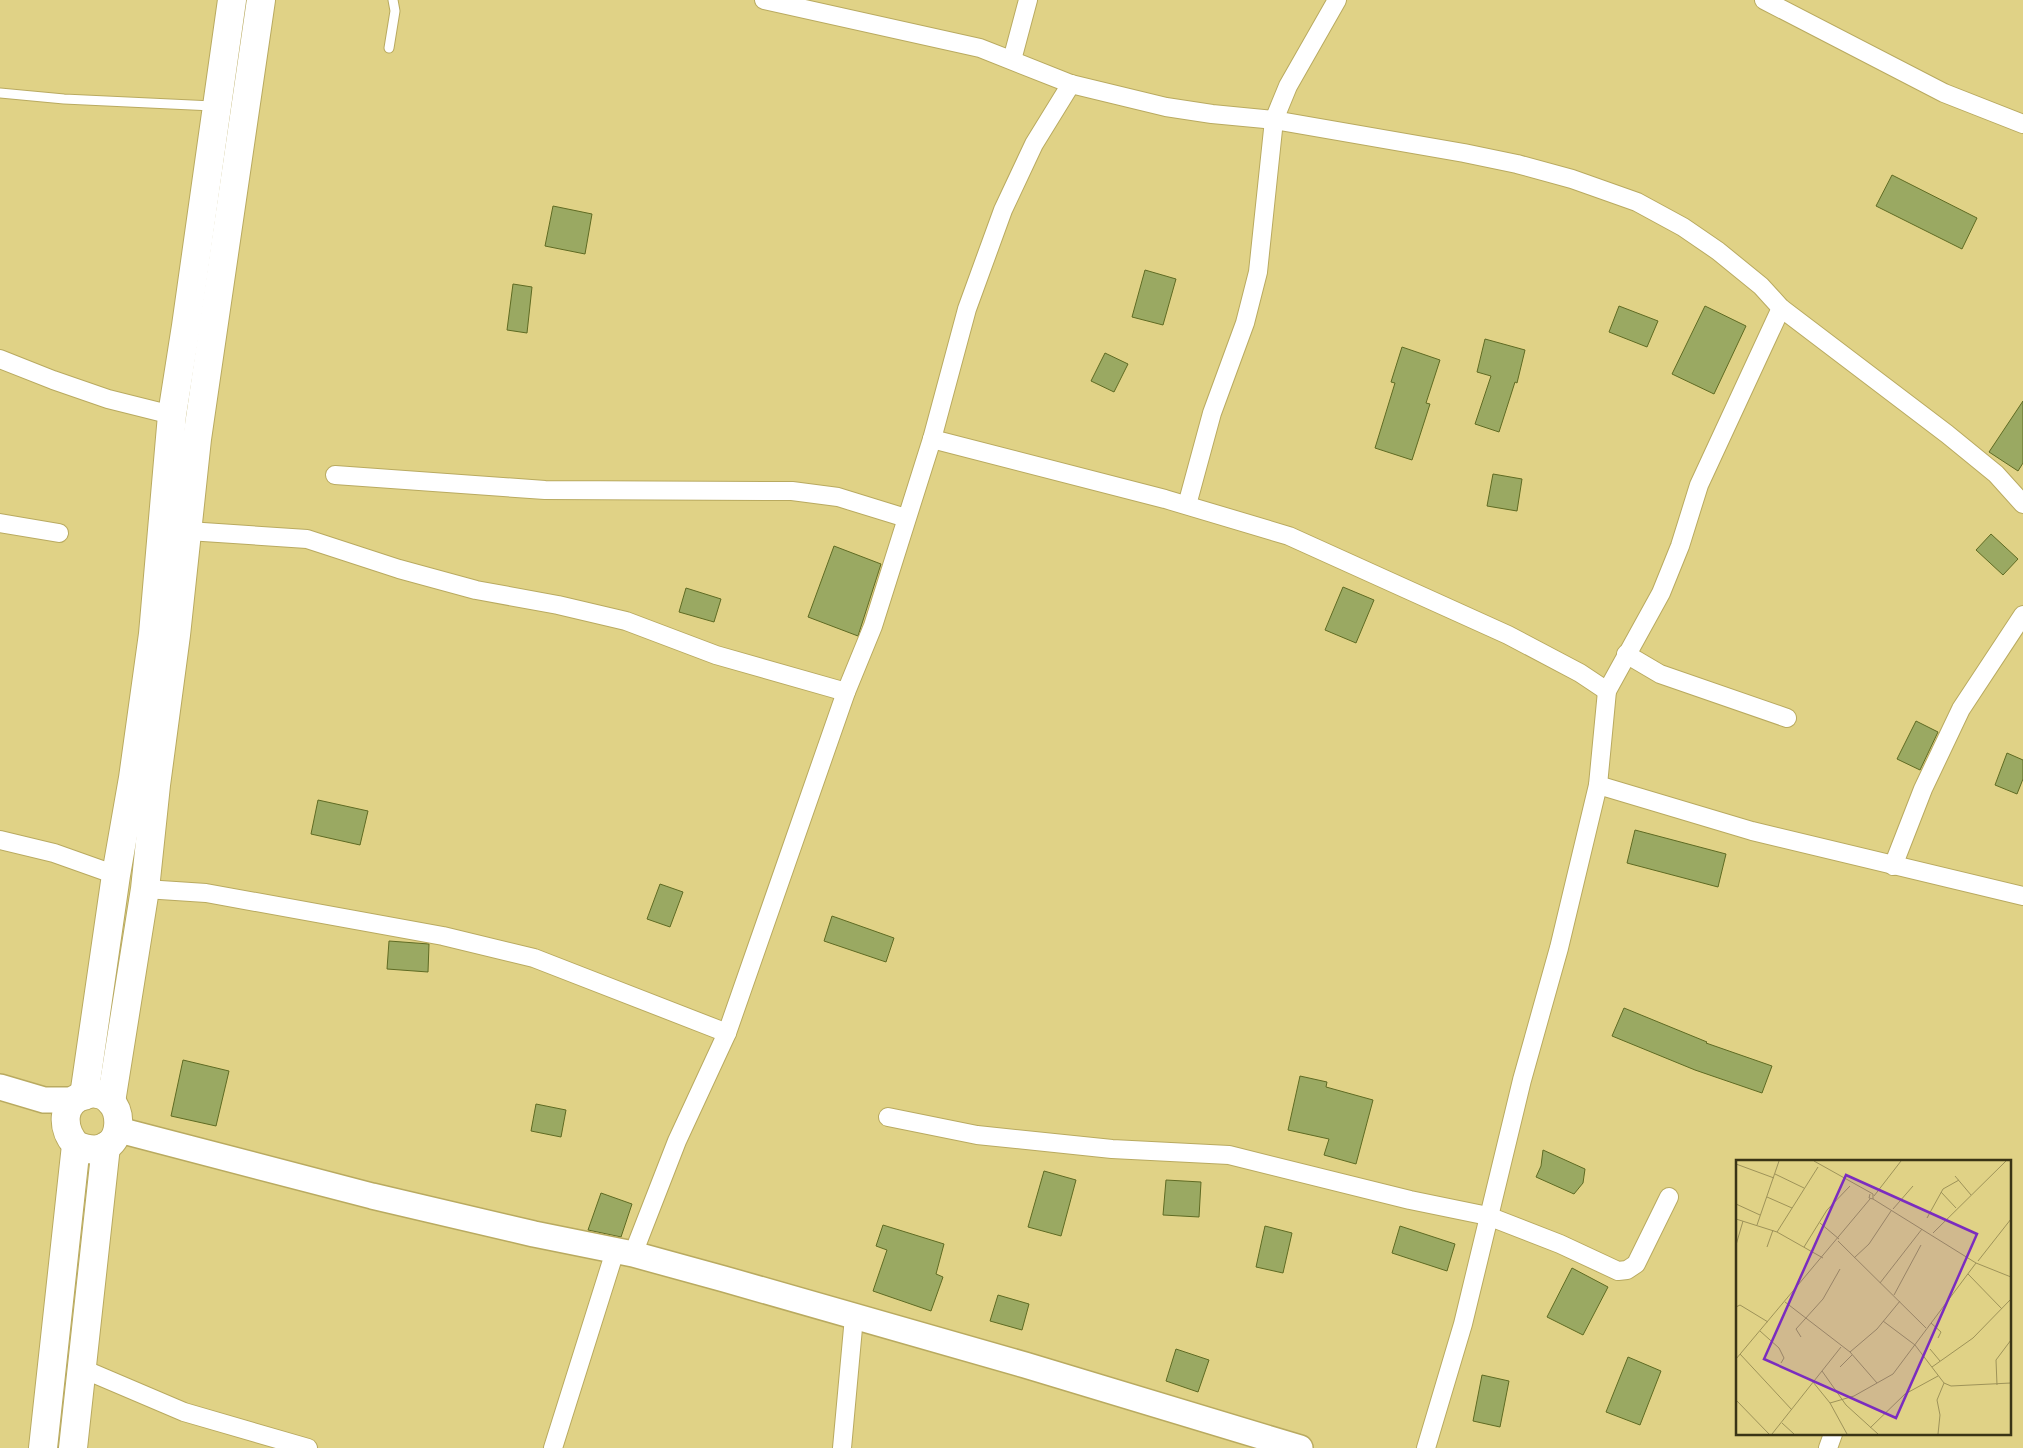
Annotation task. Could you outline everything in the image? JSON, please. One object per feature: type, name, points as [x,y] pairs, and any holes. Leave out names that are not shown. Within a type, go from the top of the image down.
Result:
[{"type":"main road","points":[[112,1138],[96,1150],[86,1149],[76,1145],[67,1132],[75,1104],[133,778],[153,634],[172,415],[232,0]]},
{"type":"main road","points":[[111,1102],[145,889],[156,785],[176,636],[197,439],[261,0]]},
{"type":"main road","points":[[73,1448],[112,1138],[119,1115],[111,1102],[98,1095],[75,1104]]},
{"type":"main road","points":[[43,1448],[76,1145]]},
{"type":"street","points":[[764,0],[980,48],[1071,84],[1166,106],[1212,114],[1274,120],[1517,164],[1572,178],[1637,202],[1682,226],[1718,251],[1761,286],[1780,308],[1996,474],[2023,504]]},
{"type":"street","points":[[1012,60],[1028,0]]},
{"type":"street","points":[[1187,506],[1212,413],[1245,323],[1258,272],[1274,120],[1288,86],[1337,0]]},
{"type":"street","points":[[1764,0],[1944,93],[2023,124]]},
{"type":"street","points":[[553,1448],[624,1252],[727,1034],[846,692],[873,626],[932,439],[967,309],[1003,210],[1034,144],[1071,84]]},
{"type":"street","points":[[1426,1448],[1463,1324],[1522,1080],[1559,948],[1598,785],[1607,691],[1661,594],[1680,546],[1699,485],[1780,308]]},
{"type":"street","points":[[0,358],[53,380],[108,399],[172,415]]},
{"type":"street","points":[[932,439],[1187,506],[1289,536],[1508,635],[1580,673],[1607,691]]},
{"type":"street","points":[[335,475],[545,490],[792,491],[838,496],[906,518]]},
{"type":"street","points":[[0,523],[59,533]]},
{"type":"street","points":[[188,531],[307,539],[399,569],[476,590],[558,605],[626,621],[716,655],[846,692]]},
{"type":"street","points":[[1893,866],[1923,789],[1961,709],[2023,615]]},
{"type":"street","points":[[1626,654],[1660,674],[1787,718]]},
{"type":"street","points":[[1598,785],[1752,831],[2023,896]]},
{"type":"street","points":[[0,840],[54,853],[116,875]]},
{"type":"street","points":[[145,889],[206,893],[443,936],[534,958],[727,1034]]},
{"type":"street","points":[[0,1087],[44,1100],[75,1104]]},
{"type":"street","points":[[888,1117],[977,1136],[1112,1149],[1229,1155],[1410,1200],[1488,1216],[1560,1244],[1618,1271],[1627,1270],[1636,1264],[1669,1198]]},
{"type":"street","points":[[112,1138],[534,1234],[624,1252],[1025,1365],[1300,1448]]},
{"type":"street","points":[[842,1448],[854,1317]]},
{"type":"street","points":[[83,1369],[184,1412],[308,1448]]},
{"type":"street","points":[[1828,1448],[1832,1436]]},
{"type":"lane","points":[[389,48],[395,11],[393,0]]},
{"type":"lane","points":[[0,93],[64,99],[218,107]]},
{"type":"building","points":[[1892,175],[1977,218],[1962,249],[1876,206]]},
{"type":"building","points":[[553,206],[592,214],[585,254],[545,246]]},
{"type":"building","points":[[1145,270],[1176,279],[1163,325],[1132,317]]},
{"type":"building","points":[[513,284],[532,287],[527,333],[507,330]]},
{"type":"building","points":[[1619,306],[1658,321],[1647,347],[1609,332]]},
{"type":"building","points":[[1705,306],[1746,326],[1714,394],[1672,374]]},
{"type":"building","points":[[1485,339],[1525,350],[1517,383],[1515,382],[1499,432],[1475,424],[1491,376],[1477,372]]},
{"type":"building","points":[[1402,347],[1440,360],[1426,403],[1430,404],[1412,460],[1375,448],[1395,383],[1391,382]]},
{"type":"building","points":[[1105,353],[1128,364],[1114,392],[1091,381]]},
{"type":"building","points":[[2023,401],[2023,463],[2018,471],[1989,452]]},
{"type":"building","points":[[1493,474],[1522,479],[1517,511],[1487,506]]},
{"type":"building","points":[[1991,534],[2018,559],[2003,575],[1976,550]]},
{"type":"building","points":[[834,546],[881,564],[858,636],[808,617]]},
{"type":"building","points":[[1343,587],[1374,600],[1356,643],[1325,630]]},
{"type":"building","points":[[686,588],[721,599],[714,622],[679,612]]},
{"type":"building","points":[[1916,721],[1938,732],[1920,770],[1897,759]]},
{"type":"building","points":[[2007,753],[2023,760],[2023,779],[2017,794],[1995,785]]},
{"type":"building","points":[[318,800],[368,811],[360,845],[311,834]]},
{"type":"building","points":[[1635,830],[1726,854],[1718,887],[1627,863]]},
{"type":"building","points":[[660,884],[683,892],[670,927],[647,919]]},
{"type":"building","points":[[832,916],[894,938],[886,962],[824,941]]},
{"type":"building","points":[[389,941],[429,944],[428,972],[387,969]]},
{"type":"building","points":[[1624,1008],[1706,1043],[1772,1066],[1762,1093],[1695,1070],[1612,1036]]},
{"type":"building","points":[[183,1060],[229,1071],[216,1126],[171,1116]]},
{"type":"building","points":[[1300,1076],[1327,1082],[1326,1087],[1373,1100],[1356,1164],[1324,1155],[1329,1139],[1288,1130]]},
{"type":"building","points":[[536,1104],[566,1110],[561,1137],[531,1131]]},
{"type":"building","points":[[1543,1150],[1585,1169],[1583,1183],[1574,1194],[1536,1177],[1541,1166]]},
{"type":"building","points":[[1044,1171],[1076,1180],[1061,1236],[1028,1227]]},
{"type":"building","points":[[1166,1180],[1201,1182],[1199,1217],[1163,1215]]},
{"type":"building","points":[[601,1193],[632,1204],[621,1237],[588,1230]]},
{"type":"building","points":[[883,1225],[944,1244],[936,1274],[943,1277],[931,1311],[873,1291],[887,1250],[876,1246]]},
{"type":"building","points":[[1265,1226],[1292,1233],[1283,1273],[1256,1267]]},
{"type":"building","points":[[1400,1226],[1455,1244],[1447,1271],[1392,1253]]},
{"type":"building","points":[[1572,1268],[1608,1287],[1583,1335],[1547,1317]]},
{"type":"building","points":[[998,1295],[1029,1304],[1022,1330],[990,1321]]},
{"type":"building","points":[[1176,1349],[1209,1360],[1198,1392],[1166,1381]]},
{"type":"building","points":[[1628,1357],[1661,1371],[1640,1425],[1606,1412]]},
{"type":"building","points":[[1482,1375],[1509,1381],[1500,1427],[1473,1421]]}]
